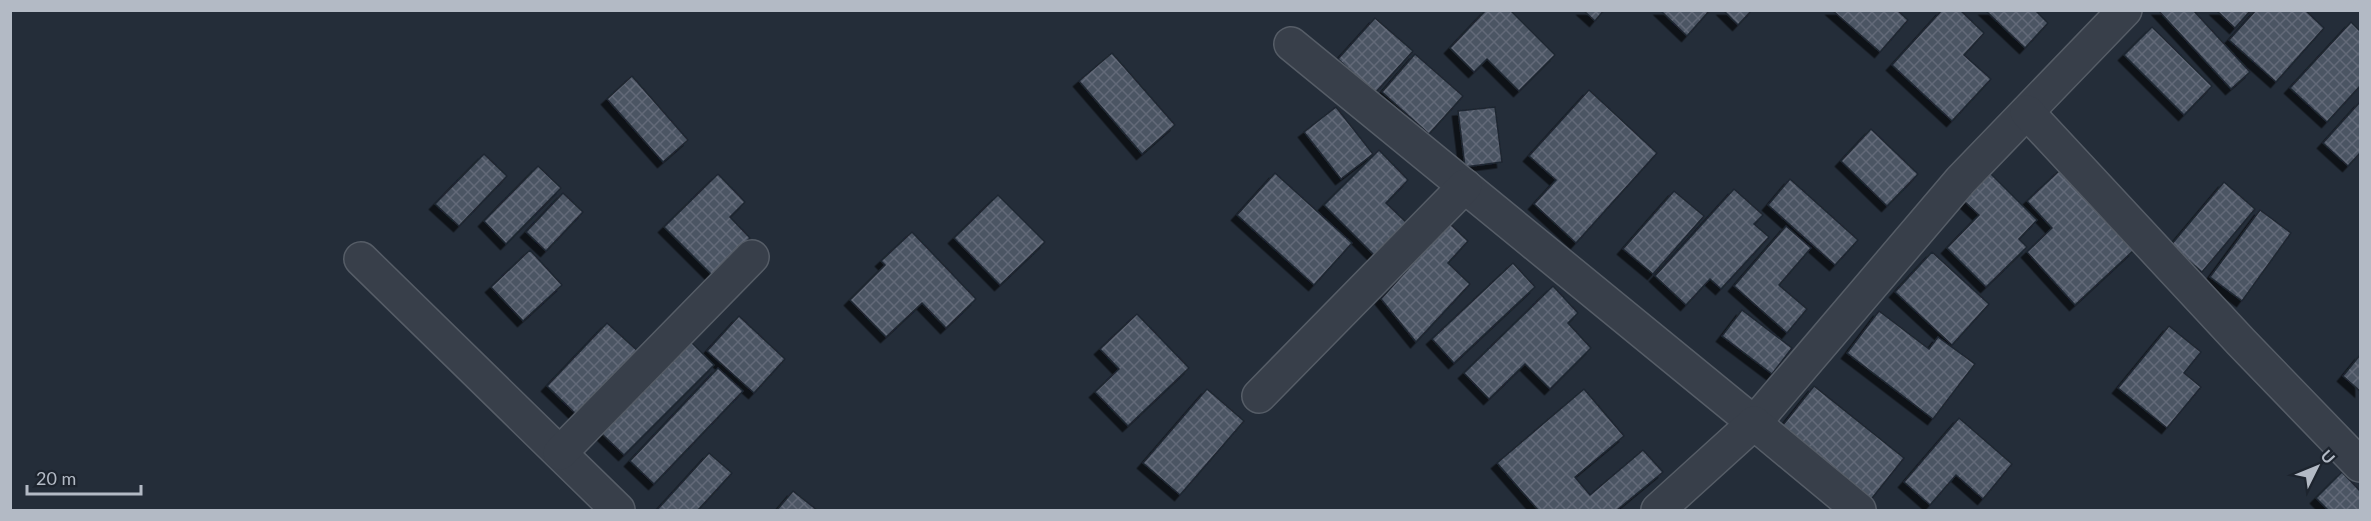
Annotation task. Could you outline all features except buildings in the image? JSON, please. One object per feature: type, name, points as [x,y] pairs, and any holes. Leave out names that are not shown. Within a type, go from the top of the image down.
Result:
[{"type":"street","points":[[1658,510],[1754,423],[1961,180],[2126,10]]},
{"type":"street","points":[[1291,44],[1859,510]]},
{"type":"street","points":[[2027,112],[2233,334],[2361,465]]},
{"type":"street","points":[[1259,396],[1465,186]]},
{"type":"street","points":[[560,453],[752,257]]},
{"type":"street","points":[[362,259],[618,510]]}]
